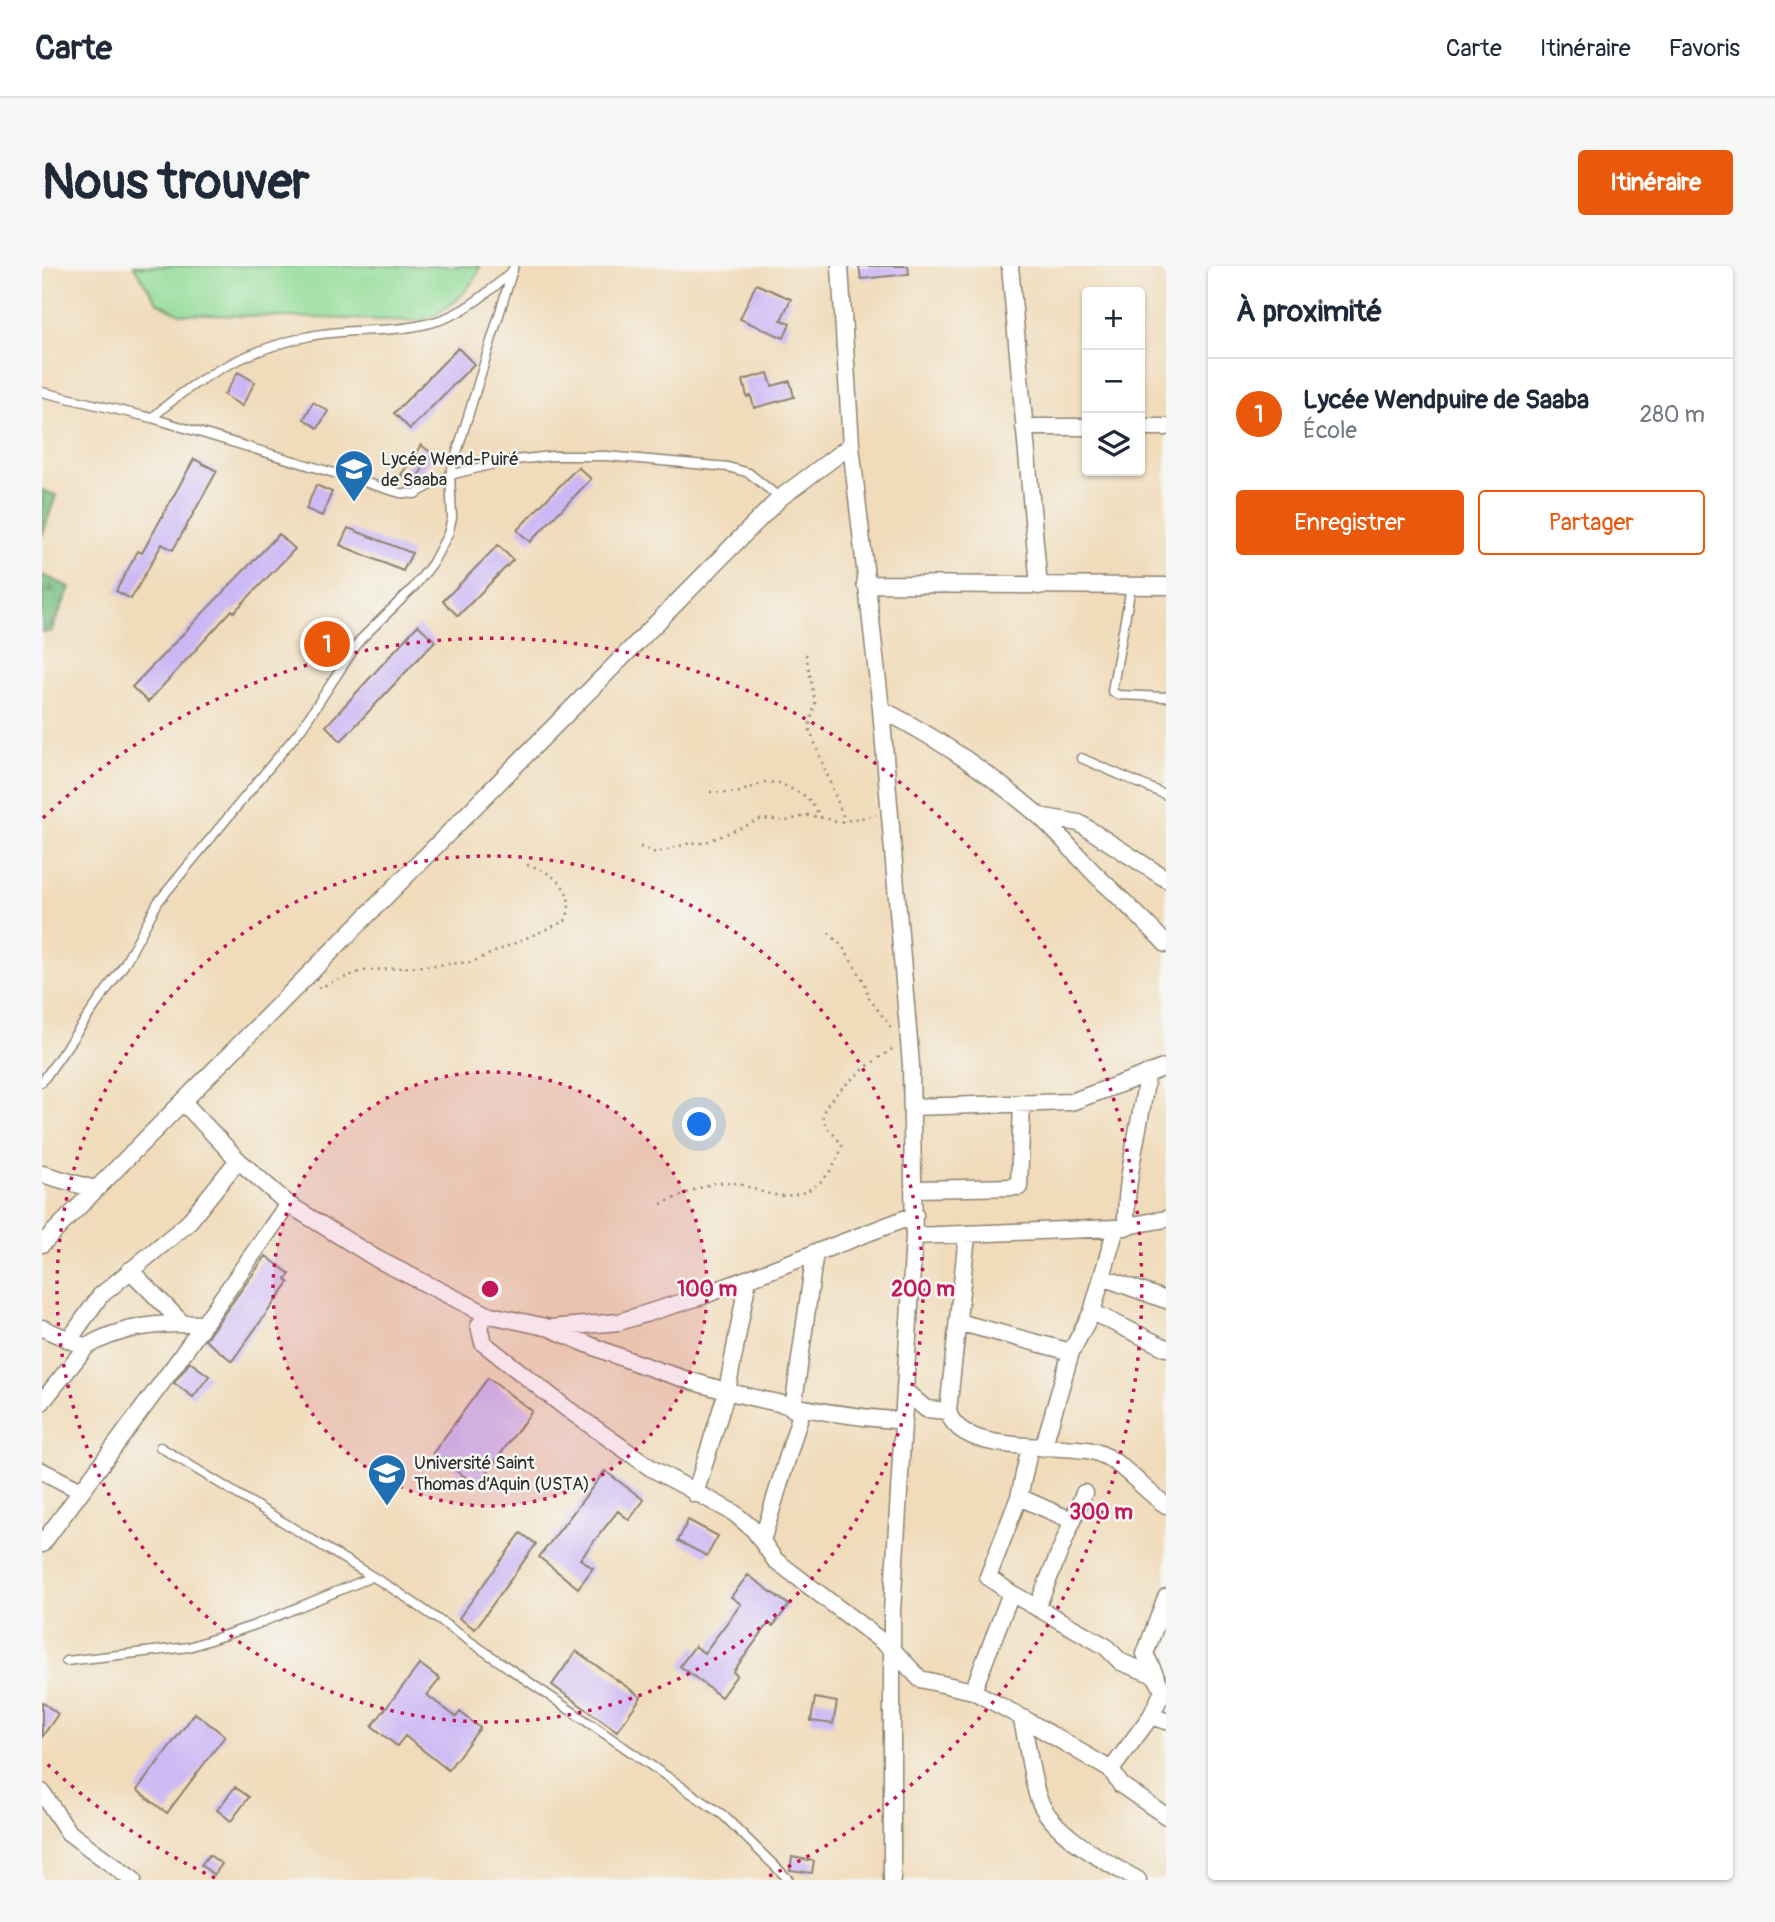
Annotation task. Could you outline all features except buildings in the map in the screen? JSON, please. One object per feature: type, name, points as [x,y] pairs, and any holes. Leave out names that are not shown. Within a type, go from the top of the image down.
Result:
[{"type":"street","points":[[840,266],[852,445],[865,584],[881,709],[909,1039],[915,1189],[892,1612],[892,1880]]},
{"type":"street","points":[[1010,266],[1039,586]]},
{"type":"street","points":[[1024,427],[1082,427]]},
{"type":"street","points":[[1145,427],[1166,427]]},
{"type":"street","points":[[42,1244],[780,498],[852,445]]},
{"type":"street","points":[[865,584],[1166,586]]},
{"type":"street","points":[[881,709],[976,765],[1039,816],[1136,910],[1166,944]]},
{"type":"street","points":[[1039,816],[1079,823],[1166,879]]},
{"type":"street","points":[[912,1107],[1071,1102],[1166,1067]]},
{"type":"street","points":[[1147,1074],[1142,1122],[1121,1227],[1092,1312],[1071,1352],[988,1577],[1105,1646],[1121,1662],[1154,1675]]},
{"type":"street","points":[[183,1102],[238,1160],[288,1203],[377,1259],[486,1314],[550,1328],[609,1355],[727,1391],[798,1409],[904,1421]]},
{"type":"street","points":[[915,1189],[1019,1187],[1022,1103]]},
{"type":"street","points":[[69,1340],[100,1296],[187,1224],[238,1160]]},
{"type":"street","points":[[42,1174],[94,1189]]},
{"type":"street","points":[[42,1544],[288,1203]]},
{"type":"street","points":[[550,1328],[619,1322],[748,1279],[915,1215]]},
{"type":"street","points":[[914,1236],[967,1236],[1164,1224]]},
{"type":"street","points":[[967,1236],[948,1411],[955,1426],[993,1442],[1093,1452],[1121,1467],[1166,1505]]},
{"type":"street","points":[[762,1541],[798,1409],[815,1252]]},
{"type":"street","points":[[130,1270],[183,1324]]},
{"type":"street","points":[[1102,1277],[1166,1300]]},
{"type":"street","points":[[695,1493],[727,1391],[748,1279]]},
{"type":"street","points":[[1092,1312],[1166,1348]]},
{"type":"street","points":[[486,1314],[479,1329],[483,1343],[609,1439],[695,1493],[734,1513],[762,1541],[775,1560],[892,1649],[920,1679],[973,1691],[1021,1717],[1111,1770],[1121,1785],[1166,1816]]},
{"type":"street","points":[[958,1322],[1071,1352]]},
{"type":"street","points":[[42,1402],[86,1347],[133,1328],[202,1324]]},
{"type":"street","points":[[42,1328],[86,1347]]},
{"type":"street","points":[[906,1392],[926,1409],[948,1411]]},
{"type":"street","points":[[42,1471],[81,1491]]},
{"type":"street","points":[[1037,1607],[1084,1493]]},
{"type":"street","points":[[1019,1497],[1073,1521]]},
{"type":"street","points":[[973,1691],[1011,1593]]},
{"type":"street","points":[[1111,1770],[1159,1718],[1163,1692],[1145,1654],[1166,1597]]},
{"type":"street","points":[[1021,1717],[1038,1797],[1045,1811],[1057,1826],[1091,1852],[1138,1880]]},
{"type":"street","points":[[42,1792],[68,1832],[133,1880]]},
{"type":"lane","points":[[152,418],[182,390],[236,360],[305,337],[415,326],[447,318],[479,300],[514,268]]},
{"type":"lane","points":[[42,1082],[124,965],[158,902],[301,729],[360,640],[414,587],[432,564],[448,534],[452,518],[450,475],[514,268]]},
{"type":"lane","points":[[42,392],[152,418],[401,493],[415,494],[450,475],[506,461],[552,456],[606,456],[728,467],[749,473],[780,498]]},
{"type":"lane","points":[[1131,587],[1112,691],[1118,695],[1166,697]]},
{"type":"lane","points":[[1081,758],[1166,795]]},
{"type":"lane","points":[[160,1447],[372,1577],[723,1815],[789,1880]]},
{"type":"lane","points":[[65,1661],[189,1647],[255,1625],[372,1577]]},
{"type":"path","points":[[806,654],[815,703],[809,728],[845,821]]},
{"type":"path","points":[[710,792],[737,793],[765,782],[780,783],[807,797],[821,817]]},
{"type":"path","points":[[640,847],[656,853],[690,843],[704,843],[762,819],[786,821],[809,815],[845,821],[890,813]]},
{"type":"path","points":[[316,989],[362,971],[472,961],[565,921],[568,897],[563,885],[540,868],[527,865]]},
{"type":"path","points":[[829,933],[857,968],[875,1007],[896,1034],[909,1039]]},
{"type":"path","points":[[662,1204],[717,1182],[735,1182],[774,1195],[794,1196],[813,1190],[829,1172],[842,1146],[823,1121],[823,1107],[832,1095],[886,1052],[909,1039]]},
{"type":"green space","points":[[134,266],[480,266],[464,293],[439,313],[420,321],[180,314],[157,302]]},
{"type":"green space","points":[[42,490],[56,495],[42,536]]},
{"type":"green space","points":[[42,575],[70,587],[51,632],[42,632]]},
{"type":"place","name":"Lycée Wend-Puiré de Saaba","points":[[354,503]]},
{"type":"place","name":"Lycée Wendpuire de Saaba","points":[[327,644]]},
{"type":"place","name":"Université Saint Thomas d’Aquin (USTA)","points":[[387,1507]]}]
